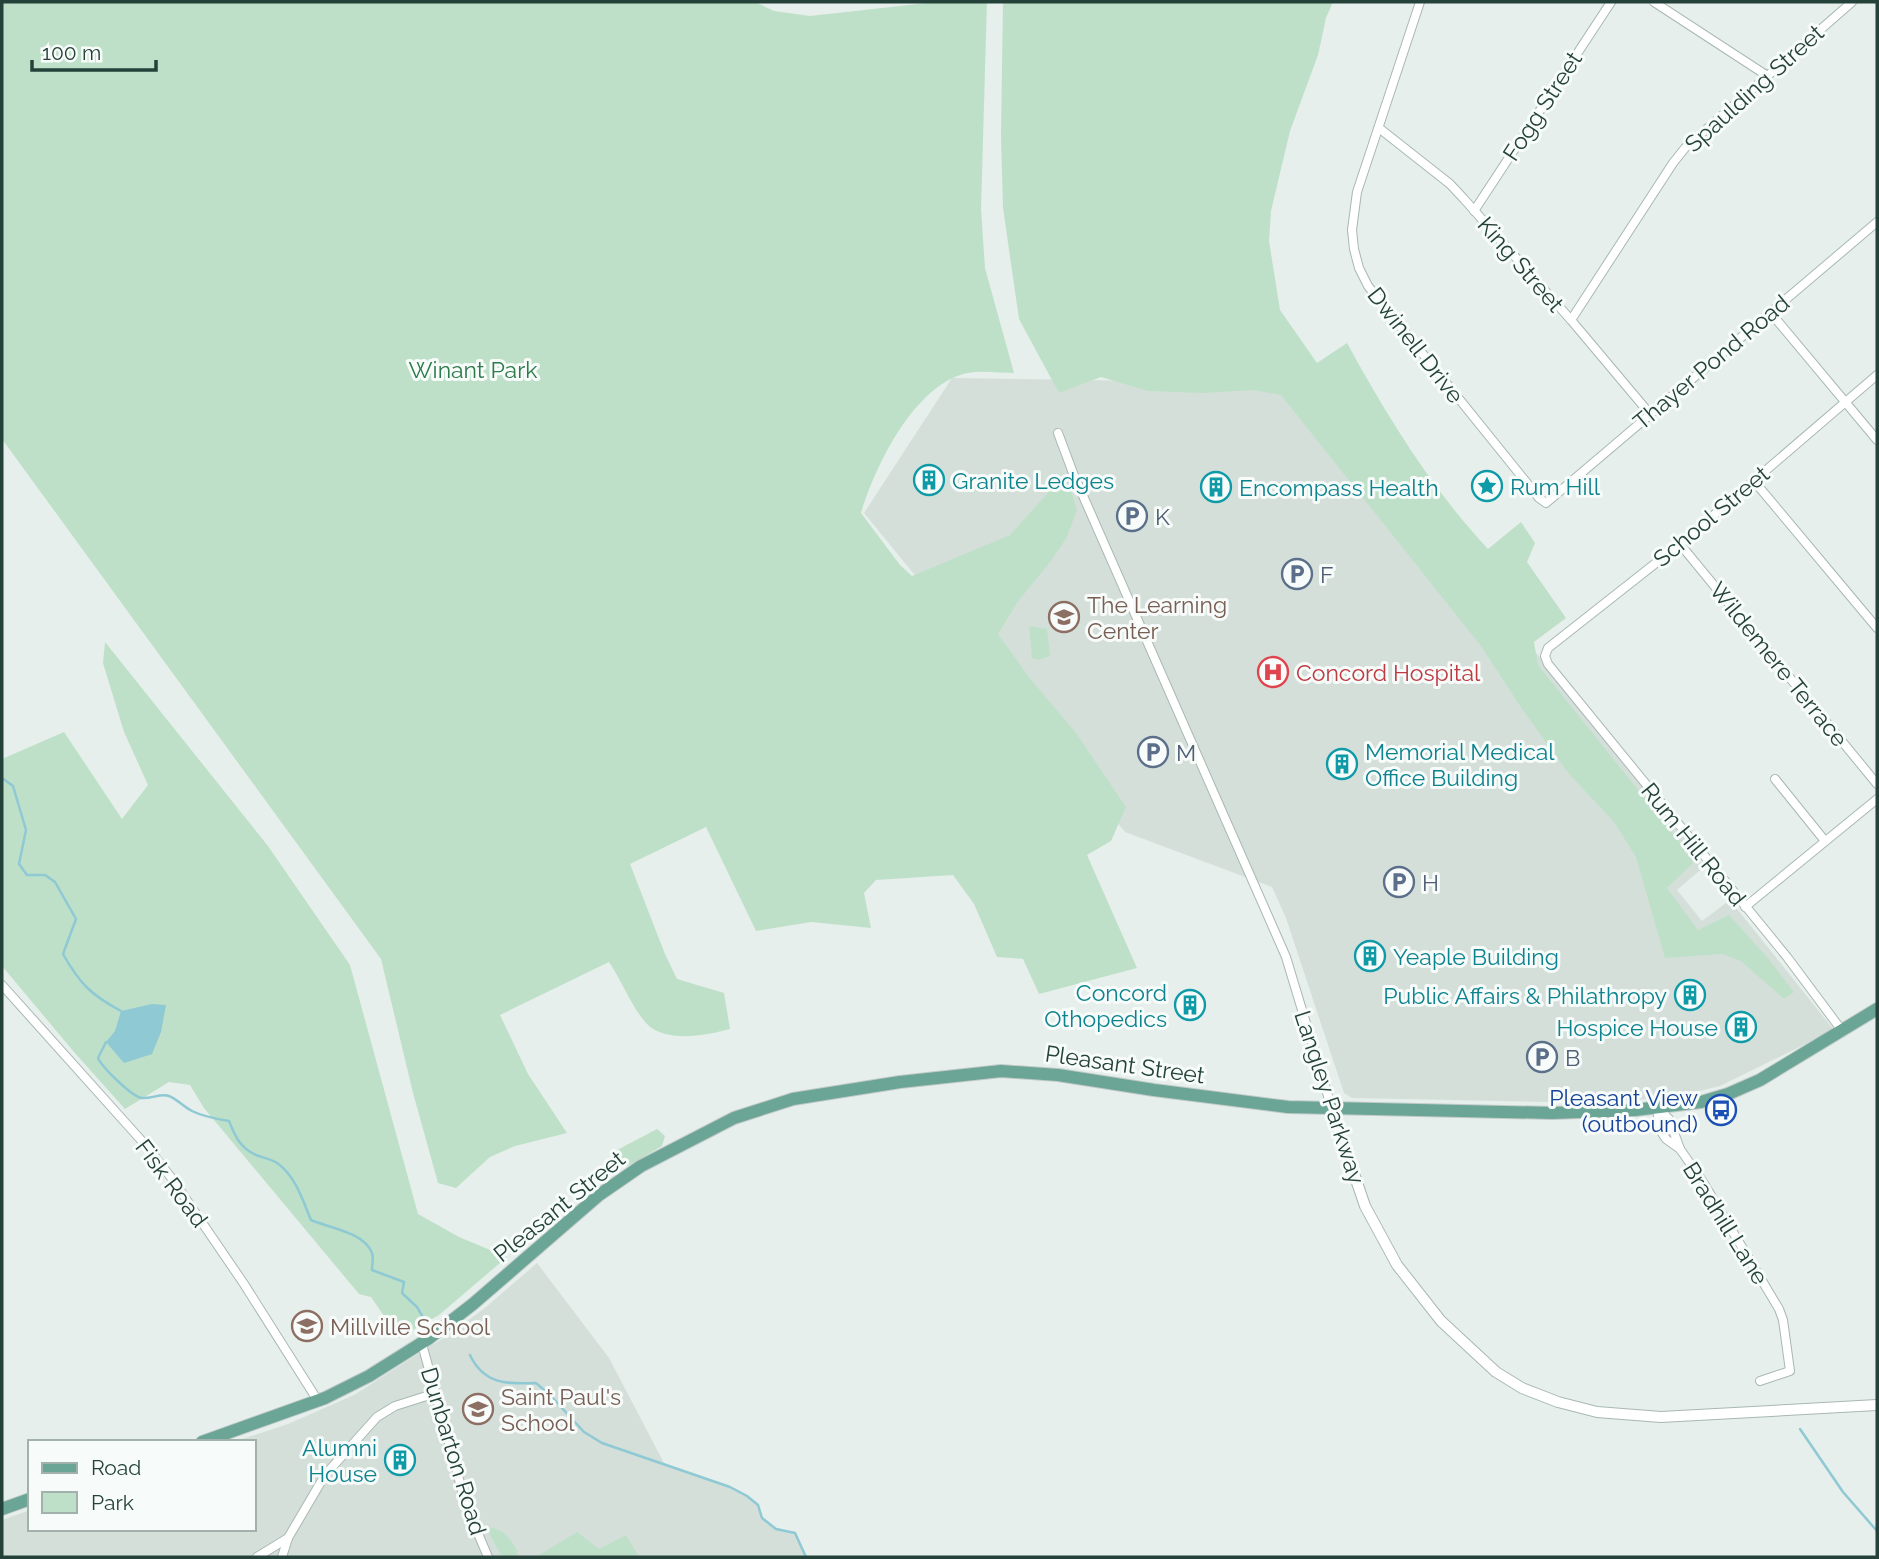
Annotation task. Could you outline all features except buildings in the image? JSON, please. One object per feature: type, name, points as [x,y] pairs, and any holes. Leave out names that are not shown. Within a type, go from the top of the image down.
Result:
[{"type":"main road","name":"Pleasant Street","points":[[208,1440],[318,1401],[351,1386],[422,1344],[622,1178],[717,1125],[793,1099],[887,1084],[1001,1071],[1058,1075],[1288,1107],[1552,1113],[1658,1108],[1701,1102],[1760,1080],[1877,1009]]},
{"type":"main road","points":[[2,1509],[28,1500]]},
{"type":"street","name":"Dwinell Drive","points":[[1420,2],[1353,211],[1352,230],[1359,268],[1368,286],[1539,498],[1546,503]]},
{"type":"street","name":"Fogg Street","points":[[1474,211],[1611,2]]},
{"type":"street","points":[[1654,2],[1766,75]]},
{"type":"street","name":"Spaulding Street","points":[[1571,320],[1673,163],[1699,134],[1852,2]]},
{"type":"street","name":"King Street","points":[[1378,128],[1450,184],[1650,414]]},
{"type":"street","name":"Thayer Pond Road","points":[[1546,503],[1877,222]]},
{"type":"street","points":[[1770,312],[1877,440]]},
{"type":"street","name":"School Street","points":[[1545,656],[1548,648],[1680,544],[1877,374]]},
{"type":"street","name":"Langley Parkway","points":[[1058,433],[1073,473],[1286,957],[1331,1106],[1365,1206],[1397,1265],[1441,1321],[1496,1372],[1522,1388],[1558,1402],[1597,1412],[1661,1417],[1877,1405]]},
{"type":"street","points":[[1754,481],[1877,628]]},
{"type":"street","name":"Wildemere Terrace","points":[[1680,544],[1877,784]]},
{"type":"street","name":"Rum Hill Road","points":[[1545,656],[1548,664],[1787,957],[1843,1032]]},
{"type":"street","points":[[1775,779],[1825,841]]},
{"type":"street","points":[[1745,907],[1877,799]]},
{"type":"street","name":"Fisk Road","points":[[2,985],[149,1149],[173,1180],[244,1284],[318,1401]]},
{"type":"street","name":"Bradhill Lane","points":[[1658,1108],[1669,1119],[1680,1149],[1772,1296],[1783,1320],[1790,1371],[1760,1381]]},
{"type":"street","name":"Dunbarton Road","points":[[422,1344],[466,1505],[488,1557]]},
{"type":"street","points":[[282,1557],[288,1538],[314,1491],[367,1427],[395,1406],[436,1393]]},
{"type":"street","points":[[257,1557],[288,1538]]},
{"type":"shaded area","name":"Concord Hospital","points":[[1251,288],[1358,428],[1705,866],[1677,890],[1702,921],[1730,900],[1834,1030],[1720,1086],[1675,1097],[1593,1103],[1352,1098],[1344,1093],[1286,918],[1272,887],[1125,832],[864,513],[952,378],[1212,382]]},
{"type":"shaded area","name":"Saint Paul's School","points":[[537,1263],[609,1358],[665,1465],[730,1487],[747,1496],[758,1505],[762,1518],[776,1529],[795,1533],[806,1557],[2,1557],[2,1520],[28,1511],[28,1531],[256,1531],[256,1440],[239,1440],[288,1424],[354,1395],[485,1308]]},
{"type":"green space","name":"Winant Park","points":[[2,2],[755,2],[774,11],[810,16],[936,2],[987,2],[981,209],[985,268],[1014,373],[966,373],[942,384],[926,397],[897,433],[875,474],[861,513],[900,565],[912,576],[1010,535],[1054,486],[1068,480],[1077,510],[1066,539],[1019,600],[998,634],[1029,677],[1076,733],[1126,807],[1111,841],[1087,855],[1137,968],[1039,994],[1023,959],[997,957],[974,904],[953,875],[876,880],[864,893],[871,928],[811,922],[756,931],[706,827],[630,864],[677,979],[724,993],[730,1029],[686,1036],[654,1030],[636,1009],[609,962],[500,1015],[528,1074],[567,1133],[515,1146],[490,1157],[456,1188],[438,1183],[381,959],[2,439]]},
{"type":"green space","points":[[1003,2],[1333,2],[1326,18],[1318,55],[1290,131],[1271,211],[1269,241],[1280,310],[1317,363],[1347,343],[1411,450],[1467,526],[1488,549],[1521,522],[1535,543],[1527,562],[1566,618],[1534,642],[1538,665],[1695,861],[1667,888],[1698,930],[1729,915],[1794,992],[1784,999],[1741,961],[1722,954],[1665,958],[1636,857],[1614,822],[1569,774],[1481,646],[1281,395],[1253,390],[1203,393],[1148,391],[1101,377],[1059,393],[1019,319],[1003,208]]},
{"type":"green space","points":[[1029,626],[1047,629],[1050,656],[1038,660],[1032,658]]},
{"type":"green space","points":[[105,642],[268,846],[350,965],[418,1214],[459,1237],[507,1257],[439,1315],[399,1338],[371,1297],[359,1294],[204,1108],[190,1085],[169,1082],[125,1109],[2,966],[2,759],[64,732],[122,819],[148,785],[124,732],[103,663]]},
{"type":"green space","points":[[657,1129],[665,1136],[662,1146],[626,1167],[620,1167],[615,1157],[619,1149]]},
{"type":"green space","points":[[492,1528],[508,1537],[519,1557],[502,1557],[487,1529]]},
{"type":"green space","points":[[577,1532],[599,1549],[626,1535],[639,1557],[536,1557]]},
{"type":"water","points":[[152,1004],[166,1005],[161,1032],[152,1054],[124,1063],[106,1042],[115,1031],[121,1011]]},
{"type":"waterway","points":[[2,778],[13,786],[26,830],[19,864],[27,875],[45,875],[55,882],[76,919],[63,954],[87,988],[121,1011]]},
{"type":"waterway","points":[[106,1042],[98,1058],[131,1093],[142,1098],[169,1096],[197,1113],[229,1121],[236,1137],[246,1149],[283,1168],[298,1189],[311,1220],[362,1240],[372,1253],[372,1270],[404,1282],[402,1293],[417,1307],[428,1326]]},
{"type":"waterway","points":[[470,1355],[482,1372],[498,1381],[536,1383],[584,1432],[602,1443],[730,1487],[747,1496],[758,1505],[762,1518],[776,1529],[795,1533],[806,1557]]},
{"type":"waterway","points":[[1800,1429],[1843,1492],[1877,1531]]},
{"type":"place","name":"Granite Ledges","points":[[929,480]]},
{"type":"place","name":"Rum Hill","points":[[1487,486]]},
{"type":"place","name":"Encompass Health","points":[[1216,487]]},
{"type":"place","name":"K","points":[[1132,516]]},
{"type":"place","name":"F","points":[[1297,574]]},
{"type":"place","name":"The Learning Center","points":[[1064,617]]},
{"type":"place","name":"Concord Hospital","points":[[1273,672]]},
{"type":"place","name":"M","points":[[1153,752]]},
{"type":"place","name":"Memorial Medical Office Building","points":[[1342,764]]},
{"type":"place","name":"H","points":[[1399,882]]},
{"type":"place","name":"Yeaple Building","points":[[1370,956]]},
{"type":"place","name":"Public Affairs & Philathropy","points":[[1690,995]]},
{"type":"place","name":"Concord Othopedics","points":[[1190,1005]]},
{"type":"place","name":"Hospice House","points":[[1741,1027]]},
{"type":"place","name":"B","points":[[1542,1057]]},
{"type":"place","name":"Pleasant View (outbound)","points":[[1721,1110]]},
{"type":"place","name":"Millville School","points":[[307,1326]]},
{"type":"place","name":"Saint Paul's School","points":[[478,1409]]},
{"type":"place","name":"Alumni House","points":[[400,1460]]}]
